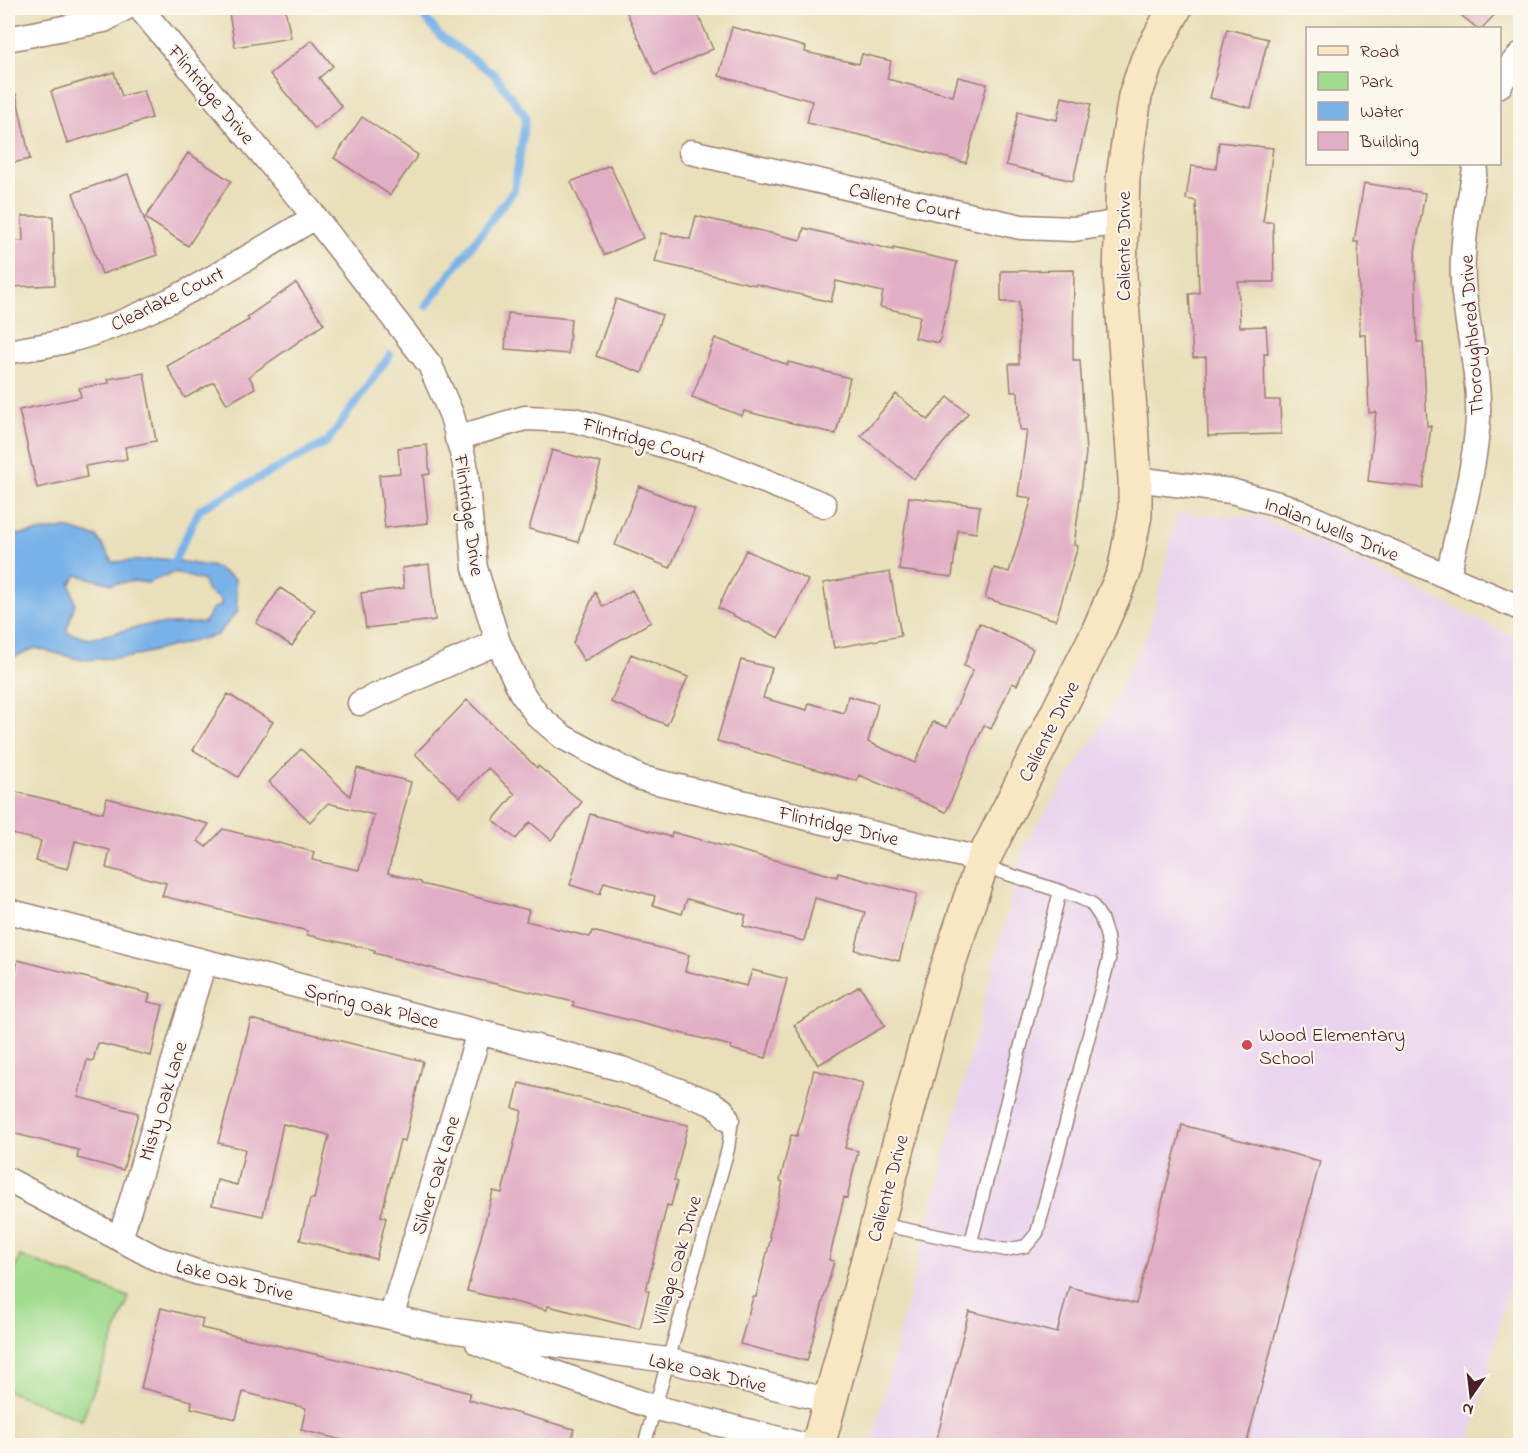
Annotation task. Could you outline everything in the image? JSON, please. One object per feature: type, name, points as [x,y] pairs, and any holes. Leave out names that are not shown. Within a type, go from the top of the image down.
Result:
[{"type":"street","points":[[8,39],[104,20],[125,8]]},
{"type":"street","name":"Flintridge Drive","points":[[141,8],[315,217],[430,365],[452,416],[465,464],[475,568],[498,642],[521,692],[538,716],[563,737],[641,778],[982,863]]},
{"type":"street","name":"Caliente Drive","points":[[818,1446],[941,987],[982,863],[1097,634],[1124,572],[1134,515],[1135,479],[1120,275],[1123,177],[1135,96],[1148,61],[1175,8]]},
{"type":"street","points":[[1501,83],[1511,65],[1521,55]]},
{"type":"street","name":"Caliente Court","points":[[691,152],[1021,227],[1074,229],[1122,222]]},
{"type":"street","name":"Thoroughbred Drive","points":[[1448,576],[1473,460],[1478,418],[1477,385],[1463,282],[1465,222],[1476,165]]},
{"type":"street","name":"Clearlake Court","points":[[8,352],[66,341],[124,322],[214,277],[315,217]]},
{"type":"street","name":"Flintridge Court","points":[[458,438],[525,418],[574,420],[705,457],[824,505]]},
{"type":"street","name":"Indian Wells Drive","points":[[1135,479],[1231,491],[1285,506],[1521,608]]},
{"type":"street","points":[[360,703],[498,642]]},
{"type":"street","name":"Spring Oak Place","points":[[8,911],[622,1069],[711,1102],[722,1110],[727,1119]]},
{"type":"street","name":"Misty Oak Lane","points":[[120,1239],[204,962]]},
{"type":"street","name":"Silver Oak Lane","points":[[391,1317],[479,1033]]},
{"type":"street","name":"Lake Oak Drive","points":[[8,1180],[156,1258],[196,1272],[442,1329],[667,1360],[830,1401]]},
{"type":"street","name":"Lake Oak Drive","points":[[442,1329],[541,1368],[653,1407],[806,1446]]},
{"type":"lane","points":[[878,1224],[1006,1251],[1026,1246],[1037,1233],[1109,959],[1107,937],[1101,918],[1090,903],[982,863]]},
{"type":"lane","points":[[971,1242],[1060,891]]},
{"type":"lane","name":"Village Oak Drive","points":[[644,1446],[653,1407],[728,1149],[731,1127],[727,1119]]},
{"type":"shaded area","name":"Wood Elementary School","points":[[1176,513],[1260,517],[1331,548],[1520,640],[1520,1244],[1469,1445],[871,1446],[1024,846],[1098,732],[1148,632],[1165,569]]},
{"type":"green space","points":[[20,1256],[129,1297],[82,1420],[8,1391],[8,1289]]},
{"type":"water","points":[[8,527],[16,535],[66,528],[97,537],[113,562],[164,559],[215,567],[235,579],[238,611],[217,635],[130,657],[83,660],[35,648],[15,657],[8,653]],"holes":[[[175,572],[204,581],[206,590],[221,600],[221,606],[213,608],[204,623],[147,625],[89,639],[66,632],[75,603],[70,584],[77,575],[112,584],[134,581],[147,583]]]},
{"type":"building","points":[[228,8],[285,8],[291,38],[235,47]]},
{"type":"building","points":[[639,8],[695,8],[713,49],[655,75],[627,13]]},
{"type":"building","points":[[1452,8],[1501,8],[1483,27],[1476,27]]},
{"type":"building","points":[[732,27],[806,47],[805,52],[859,64],[862,54],[891,61],[887,79],[953,96],[958,77],[987,84],[966,163],[807,123],[812,101],[719,76]]},
{"type":"building","points":[[1227,29],[1268,39],[1251,108],[1210,98]]},
{"type":"building","points":[[312,40],[333,66],[319,78],[342,107],[315,129],[270,74]]},
{"type":"building","points":[[114,72],[122,96],[144,90],[152,118],[67,143],[51,91]]},
{"type":"building","points":[[8,94],[16,94],[30,159],[8,164]]},
{"type":"building","points":[[1062,97],[1091,104],[1073,181],[1006,165],[1018,112],[1057,120]]},
{"type":"building","points":[[362,117],[418,155],[390,195],[334,158]]},
{"type":"building","points":[[1219,142],[1273,148],[1263,222],[1273,222],[1274,282],[1238,282],[1240,327],[1266,326],[1268,354],[1264,354],[1265,400],[1280,400],[1281,434],[1208,436],[1206,357],[1193,358],[1189,294],[1199,293],[1196,201],[1186,199],[1191,166],[1216,169]]},
{"type":"building","points":[[188,153],[231,181],[188,246],[145,218]]},
{"type":"building","points":[[610,165],[643,238],[604,255],[571,182]]},
{"type":"building","points":[[128,174],[157,255],[102,274],[73,193]]},
{"type":"building","points":[[1364,183],[1425,193],[1415,252],[1417,342],[1423,342],[1427,426],[1431,426],[1423,488],[1368,481],[1376,412],[1369,413],[1366,335],[1360,335],[1358,242],[1354,242]]},
{"type":"building","points":[[22,216],[53,216],[55,285],[11,287],[11,275],[8,275],[8,242],[23,241]]},
{"type":"building","points":[[696,216],[801,240],[804,228],[893,250],[893,248],[957,262],[939,343],[915,338],[920,316],[880,307],[883,292],[836,281],[831,302],[655,262],[662,233],[690,239]]},
{"type":"building","points":[[1074,270],[1073,360],[1080,360],[1086,453],[1074,545],[1078,546],[1056,620],[985,598],[994,568],[1009,572],[1032,498],[1018,496],[1027,430],[1020,430],[1018,392],[1011,392],[1009,364],[1019,364],[1019,302],[1001,302],[1001,271]]},
{"type":"building","points":[[296,283],[324,324],[249,376],[255,388],[227,404],[214,382],[185,398],[167,366],[249,320],[247,317]]},
{"type":"building","points":[[616,299],[662,315],[642,373],[596,356]]},
{"type":"building","points":[[508,313],[571,319],[568,354],[505,349]]},
{"type":"building","points":[[715,338],[788,365],[788,362],[850,378],[836,434],[744,411],[742,416],[692,397]]},
{"type":"building","points":[[144,373],[156,441],[125,447],[127,459],[85,466],[87,477],[37,488],[19,410],[81,397],[79,388],[109,383],[108,379]]},
{"type":"building","points":[[896,394],[928,420],[948,397],[968,413],[914,479],[861,436]]},
{"type":"building","points":[[427,445],[430,474],[423,475],[428,523],[385,528],[379,475],[400,473],[398,448]]},
{"type":"building","points":[[552,450],[601,463],[578,542],[529,529]]},
{"type":"building","points":[[639,486],[695,509],[670,568],[615,545]]},
{"type":"building","points":[[909,497],[980,506],[976,533],[958,530],[952,577],[899,570]]},
{"type":"building","points":[[746,550],[808,580],[779,638],[718,608]]},
{"type":"building","points":[[429,564],[435,620],[366,628],[361,593],[404,588],[402,568]]},
{"type":"building","points":[[890,572],[901,636],[834,648],[823,583]]},
{"type":"building","points":[[280,588],[315,610],[292,646],[256,623]]},
{"type":"building","points":[[632,590],[651,622],[584,661],[573,643],[595,592],[603,607]]},
{"type":"building","points":[[979,623],[1033,649],[1017,685],[1012,683],[991,729],[984,725],[946,812],[859,775],[857,781],[717,741],[741,660],[772,668],[763,698],[807,710],[809,703],[844,713],[848,696],[878,704],[868,742],[915,763],[933,722],[947,727],[973,670],[964,666]]},
{"type":"building","points":[[631,654],[688,677],[667,725],[611,702]]},
{"type":"building","points":[[228,694],[273,722],[238,777],[193,750]]},
{"type":"building","points":[[467,700],[537,768],[538,766],[582,802],[551,840],[530,822],[516,839],[493,820],[515,794],[488,768],[460,797],[415,754]]},
{"type":"building","points":[[301,749],[350,796],[357,768],[411,782],[388,873],[421,882],[421,884],[529,910],[526,921],[590,937],[592,931],[689,955],[685,971],[747,986],[752,970],[787,979],[766,1058],[731,1049],[732,1046],[573,1006],[574,1002],[466,977],[374,953],[375,950],[307,935],[308,931],[162,896],[166,883],[106,868],[110,850],[75,841],[68,869],[36,861],[41,841],[8,833],[8,790],[103,813],[107,798],[209,824],[198,841],[206,847],[223,829],[314,852],[312,860],[359,870],[374,815],[328,803],[310,822],[269,782]]},
{"type":"building","points":[[590,814],[671,837],[672,832],[837,877],[838,873],[917,894],[899,961],[855,950],[865,912],[815,898],[804,941],[743,926],[746,915],[687,899],[682,914],[653,905],[655,896],[604,882],[600,894],[570,885]]},
{"type":"building","points":[[18,960],[150,994],[148,1002],[163,1005],[151,1056],[98,1043],[93,1061],[87,1060],[78,1097],[138,1113],[123,1170],[77,1158],[79,1150],[8,1132],[8,1003]]},
{"type":"building","points":[[860,986],[885,1026],[818,1065],[794,1025]]},
{"type":"building","points":[[251,1019],[423,1061],[405,1141],[400,1140],[381,1216],[386,1218],[376,1259],[300,1240],[310,1199],[314,1199],[329,1136],[326,1134],[283,1124],[263,1216],[212,1205],[217,1180],[237,1185],[245,1149],[218,1143]]},
{"type":"building","points":[[814,1070],[863,1083],[845,1148],[858,1151],[847,1198],[844,1197],[829,1260],[834,1261],[807,1361],[740,1344],[753,1297],[756,1297],[771,1237],[769,1236],[783,1182],[780,1181],[791,1135],[797,1136]]},
{"type":"building","points":[[519,1083],[688,1125],[674,1181],[677,1182],[671,1206],[667,1205],[646,1290],[649,1291],[640,1329],[548,1306],[547,1310],[467,1291],[493,1191],[502,1193],[522,1111],[513,1108]]},
{"type":"building","points":[[1182,1125],[1320,1161],[1246,1446],[935,1446],[969,1311],[1057,1333],[1069,1287],[1136,1304]]},
{"type":"building","points":[[161,1308],[203,1319],[201,1328],[372,1367],[470,1393],[469,1400],[574,1429],[570,1446],[353,1446],[354,1443],[301,1430],[306,1408],[243,1392],[236,1419],[191,1408],[192,1401],[141,1388]]},
{"type":"waterway","points":[[417,8],[440,36],[494,74],[526,117],[514,190],[426,306]]},
{"type":"waterway","points":[[168,564],[173,563],[200,509],[327,442],[390,355]]},
{"type":"place","name":"Wood Elementary School","points":[[1247,1045]]}]
